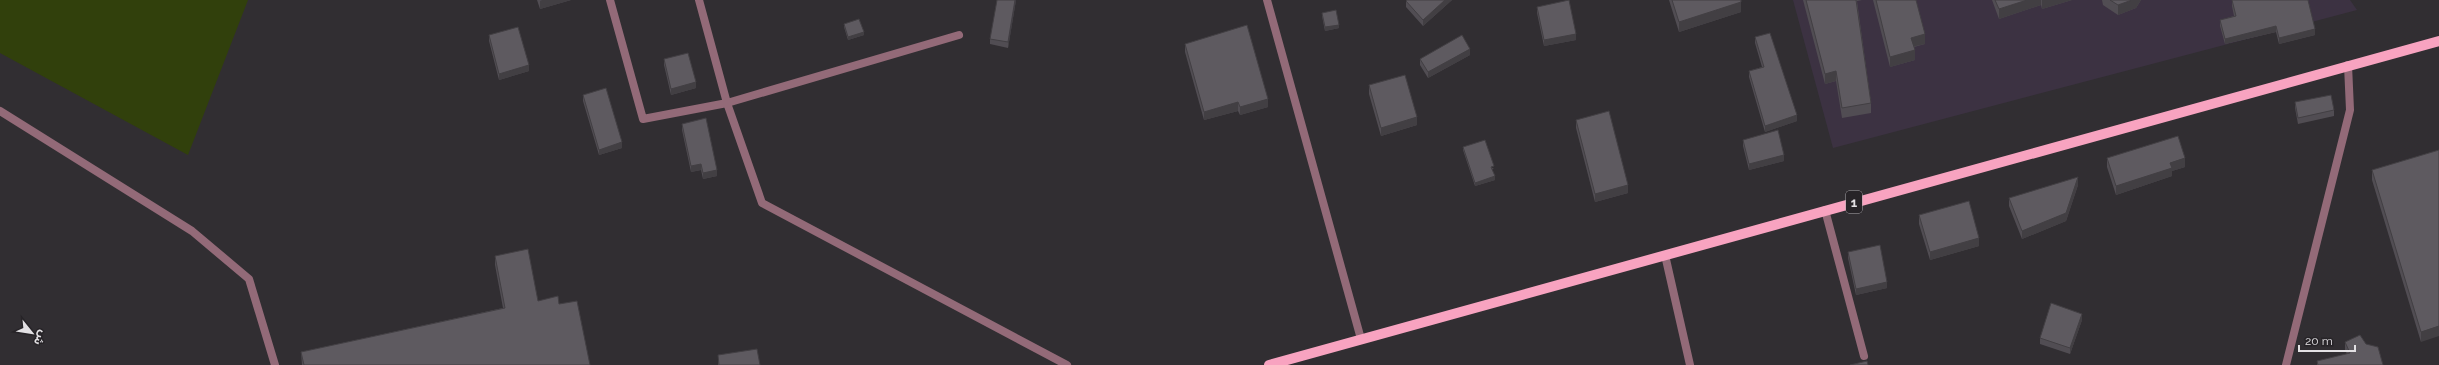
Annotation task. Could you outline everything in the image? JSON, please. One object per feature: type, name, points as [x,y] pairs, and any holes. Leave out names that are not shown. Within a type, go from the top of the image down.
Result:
[{"type":"main road","name":"1","points":[[1269,365],[2439,41]]},
{"type":"street","points":[[610,0],[643,119],[727,103],[959,35]]},
{"type":"street","points":[[699,0],[727,103],[762,203],[1067,365]]},
{"type":"street","points":[[1267,0],[1361,339]]},
{"type":"street","points":[[2286,365],[2350,110],[2348,65]]},
{"type":"street","points":[[0,111],[192,231],[249,279],[275,365]]},
{"type":"street","points":[[1825,210],[1864,356]]},
{"type":"street","points":[[1665,255],[1690,365]]},
{"type":"shaded area","points":[[1793,0],[2350,0],[2357,10],[1833,148]]},
{"type":"green space","points":[[0,0],[248,0],[188,155],[0,53]]},
{"type":"building","points":[[997,0],[1015,0],[1008,42],[990,39]]},
{"type":"building","points":[[1445,0],[1423,20],[1406,1]]},
{"type":"building","points":[[1569,0],[1576,34],[1544,40],[1537,7]]},
{"type":"building","points":[[1672,0],[1741,0],[1741,2],[1679,22]]},
{"type":"building","points":[[1806,0],[1856,0],[1871,103],[1842,108],[1836,71],[1825,74]]},
{"type":"building","points":[[1876,0],[1916,0],[1925,34],[1911,38],[1915,50],[1890,57]]},
{"type":"building","points":[[1995,0],[2027,0],[1999,9]]},
{"type":"building","points":[[2110,0],[2132,0],[2118,5]]},
{"type":"building","points":[[2232,0],[2308,0],[2315,29],[2279,38],[2276,26],[2225,39],[2220,20],[2236,16]]},
{"type":"building","points":[[1336,10],[1339,25],[1325,27],[1322,13]]},
{"type":"building","points":[[859,19],[864,32],[848,37],[844,24]]},
{"type":"building","points":[[1247,25],[1268,99],[1240,107],[1238,102],[1204,112],[1185,44]]},
{"type":"building","points":[[518,27],[529,65],[499,74],[489,35]]},
{"type":"building","points":[[1770,33],[1797,115],[1765,126],[1749,71],[1764,67],[1755,37]]},
{"type":"building","points":[[1462,35],[1470,49],[1428,72],[1420,59]]},
{"type":"building","points":[[688,53],[696,82],[671,89],[664,59]]},
{"type":"building","points":[[1405,75],[1417,117],[1381,128],[1369,85]]},
{"type":"building","points":[[606,88],[622,142],[599,150],[583,95]]},
{"type":"building","points":[[2331,95],[2334,110],[2298,118],[2295,102]]},
{"type":"building","points":[[1609,111],[1628,185],[1595,194],[1576,120]]},
{"type":"building","points":[[706,118],[717,170],[703,173],[701,164],[691,166],[682,124]]},
{"type":"building","points":[[1778,130],[1784,155],[1749,164],[1743,140]]},
{"type":"building","points":[[2178,136],[2185,158],[2170,163],[2172,168],[2116,186],[2107,158]]},
{"type":"building","points":[[1485,140],[1494,166],[1491,167],[1495,176],[1475,183],[1463,147]]},
{"type":"building","points":[[2439,150],[2439,326],[2421,332],[2372,170]]},
{"type":"building","points":[[2078,177],[2066,213],[2022,231],[2009,198]]},
{"type":"building","points":[[1969,201],[1979,238],[1930,252],[1919,215]]},
{"type":"building","points":[[1880,245],[1887,282],[1856,289],[1848,252]]},
{"type":"building","points":[[528,249],[538,301],[558,296],[559,304],[577,301],[590,365],[304,365],[301,352],[505,308],[495,256]]},
{"type":"building","points":[[2051,303],[2082,314],[2070,348],[2040,338]]},
{"type":"building","points":[[2360,335],[2366,344],[2378,347],[2383,365],[2318,365],[2317,361],[2350,353],[2345,342]]},
{"type":"building","points":[[757,349],[760,365],[719,365],[718,355]]},
{"type":"building","points":[[1867,361],[1868,365],[1850,365]]}]
